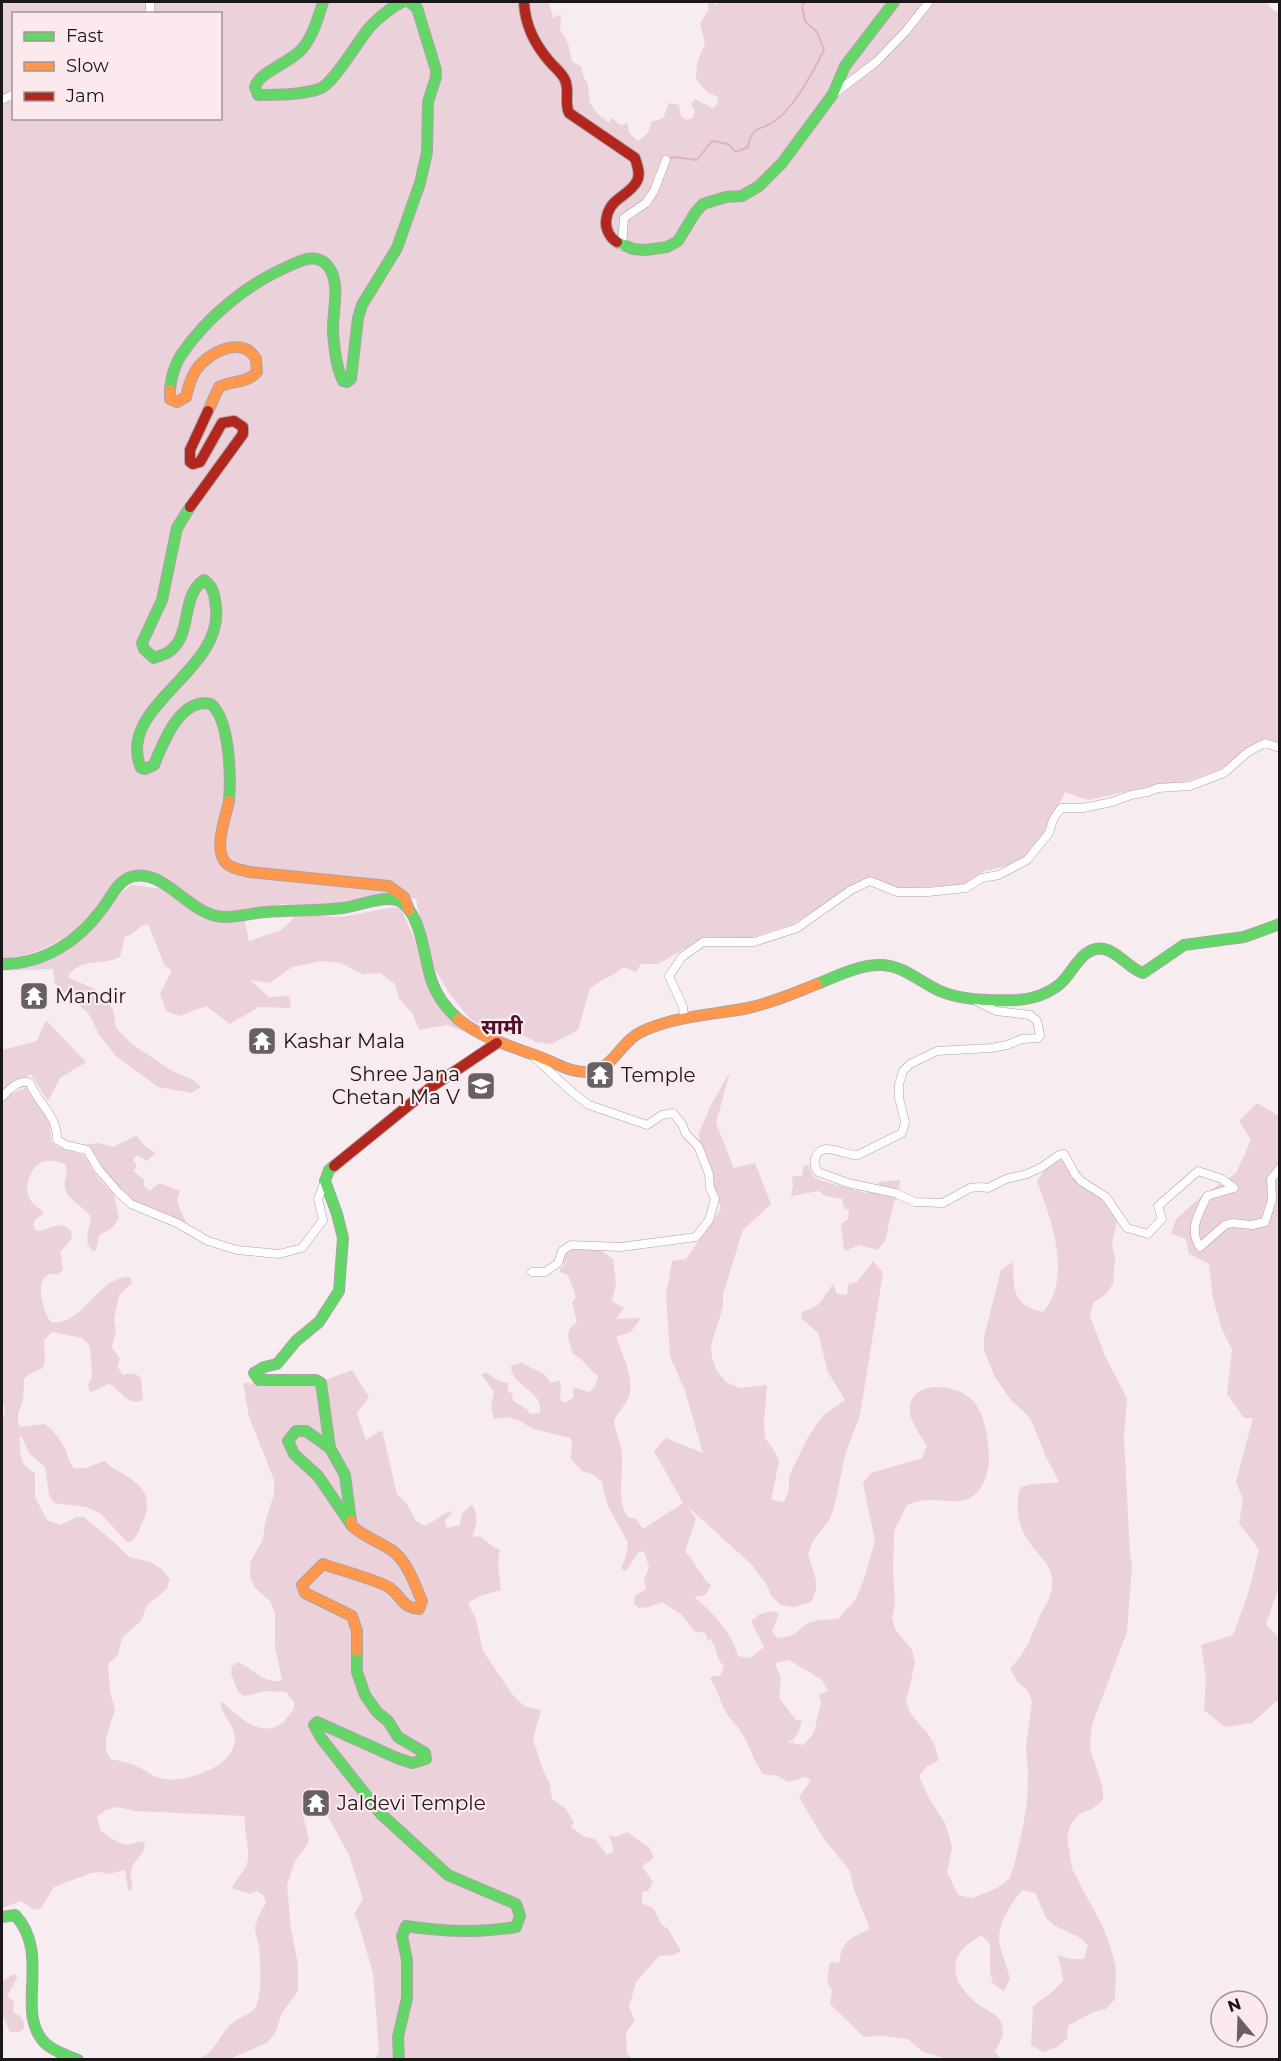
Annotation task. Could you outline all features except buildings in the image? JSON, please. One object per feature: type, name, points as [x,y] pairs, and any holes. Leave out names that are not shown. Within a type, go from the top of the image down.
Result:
[{"type":"main road","points":[[323,2],[314,32],[306,46],[292,59],[258,79],[255,83],[258,95],[321,89],[369,29],[385,13],[402,2]]},
{"type":"main road","points":[[409,2],[417,8],[436,70],[426,112],[427,152],[420,183],[397,248],[362,305],[358,318],[351,379],[347,382],[340,377],[333,331],[334,286],[327,264],[317,257],[307,258],[253,285],[215,317],[197,336],[173,370],[169,395],[177,402],[186,397],[198,364],[213,354],[243,347],[250,350],[258,364],[257,372],[252,378],[245,381],[226,382],[219,387],[190,450],[188,459],[196,464],[203,459],[222,423],[234,421],[241,425],[244,431],[182,518],[176,530],[162,601],[142,643],[154,658],[163,657],[175,648],[180,640],[193,589],[204,580],[211,585],[218,622],[215,634],[196,666],[146,719],[137,756],[141,768],[150,768],[154,765],[177,718],[200,704],[209,702],[214,705],[222,724],[229,769],[230,799],[221,840],[225,862],[234,868],[249,872],[389,885],[404,897],[415,918],[434,986],[449,1010],[459,1020],[497,1043],[586,1072],[596,1071],[607,1065],[623,1043],[641,1031],[684,1017],[734,1011],[770,1002],[806,986],[870,965],[885,964],[899,967],[944,993],[1012,1001],[1043,994],[1056,988],[1093,949],[1108,951],[1136,972],[1143,973],[1184,945],[1244,937],[1280,924]]},
{"type":"main road","points":[[524,2],[524,14],[534,40],[567,84],[565,102],[569,113],[635,158],[639,173],[637,182],[610,206],[606,228],[613,240],[622,246],[646,250],[667,247],[678,241],[695,213],[704,204],[726,196],[742,196],[759,186],[782,163],[833,94],[845,66],[894,2]]},
{"type":"main road","points":[[2,964],[17,965],[47,956],[100,912],[123,881],[136,876],[157,879],[198,910],[210,916],[224,918],[348,908],[392,898],[410,910]]},
{"type":"main road","points":[[330,1449],[321,1383],[316,1380],[259,1380],[255,1373],[264,1367],[277,1364],[296,1341],[319,1322],[339,1291],[343,1238],[338,1215],[324,1181],[329,1170],[422,1094],[497,1043]]},
{"type":"main road","points":[[352,1526],[345,1474],[330,1449],[306,1431],[296,1431],[288,1441],[294,1454],[318,1476],[352,1526],[362,1535],[394,1552],[407,1568],[419,1593],[422,1601],[419,1609],[408,1607],[389,1587],[323,1564],[302,1584],[305,1593],[352,1616],[357,1631],[357,1672],[366,1695],[398,1737],[425,1753],[426,1759],[412,1763],[359,1742],[321,1723],[317,1722],[314,1725],[321,1738],[381,1814],[414,1845],[448,1875],[516,1904],[521,1912],[521,1919],[516,1928],[482,1932],[439,1931],[406,1926],[402,1936],[407,1960],[407,1998],[398,2037],[399,2060]]},
{"type":"main road","points":[[2,1917],[15,1915],[28,1933],[33,1960],[31,2013],[35,2030],[46,2044],[78,2060]]},
{"type":"street","points":[[833,94],[876,62],[906,31],[929,2]]},
{"type":"street","points":[[622,246],[624,218],[646,202],[654,191],[666,160]]},
{"type":"street","points":[[684,1017],[683,1007],[669,976],[682,957],[703,942],[754,942],[797,928],[851,890],[870,881],[897,892],[966,888],[982,878],[999,875],[1027,860],[1049,834],[1053,820],[1061,808],[1083,808],[1158,788],[1190,786],[1224,773],[1248,752],[1265,743],[1280,748]]},
{"type":"street","points":[[969,997],[996,1011],[1030,1015],[1037,1021],[1040,1035],[1038,1038],[1022,1039],[999,1047],[937,1051],[913,1062],[903,1071],[899,1084],[899,1098],[905,1119],[902,1133],[858,1155],[850,1156],[828,1149],[822,1150],[814,1162],[818,1172],[848,1184],[895,1193],[915,1202],[943,1203],[970,1188],[988,1188],[1006,1179],[1027,1174],[1064,1154],[1075,1174],[1081,1181],[1106,1197],[1127,1228],[1148,1234],[1162,1219],[1158,1206],[1198,1171],[1222,1179],[1234,1188],[1207,1196],[1194,1228],[1195,1240],[1200,1247],[1225,1225],[1232,1223],[1252,1225],[1264,1222],[1272,1200],[1271,1179],[1280,1168]]},
{"type":"street","points":[[528,1052],[589,1105],[647,1125],[662,1115],[673,1113],[682,1124],[686,1134],[698,1146],[709,1174],[710,1188],[716,1199],[709,1220],[696,1237],[621,1247],[571,1245],[562,1251],[558,1263],[545,1272],[532,1272]]},
{"type":"street","points":[[2,1097],[17,1083],[30,1083],[54,1118],[57,1140],[66,1145],[87,1150],[99,1170],[131,1203],[177,1223],[207,1241],[237,1250],[279,1254],[302,1248],[323,1220],[318,1199],[324,1181]]},
{"type":"shaded area","points":[[2,2],[549,2],[553,18],[561,14],[560,30],[568,43],[572,62],[581,66],[588,84],[590,103],[597,113],[609,123],[611,118],[621,125],[627,123],[629,133],[638,141],[648,133],[651,122],[663,118],[669,103],[679,105],[681,116],[686,120],[693,118],[695,111],[691,104],[695,99],[712,108],[717,105],[718,97],[708,93],[696,80],[697,63],[705,43],[700,23],[708,11],[708,2],[714,2],[717,6],[719,2],[1266,2],[1279,13],[1279,744],[1266,739],[1223,768],[1188,781],[1088,800],[1065,792],[1045,835],[1018,863],[982,872],[966,885],[902,888],[866,878],[793,924],[749,938],[705,937],[658,964],[641,964],[636,972],[624,967],[590,988],[578,1030],[552,1044],[535,1042],[525,1036],[509,1035],[469,1018],[449,993],[432,964],[416,899],[403,896],[332,905],[282,904],[243,912],[249,941],[281,930],[295,917],[305,915],[342,917],[394,907],[401,909],[414,938],[430,986],[471,1032],[447,1025],[419,1030],[412,1013],[399,999],[395,984],[380,973],[362,974],[341,963],[322,961],[292,967],[270,983],[250,980],[269,997],[289,996],[291,1008],[259,1007],[230,1024],[206,1006],[179,1016],[166,1011],[160,994],[172,970],[165,966],[148,924],[125,937],[120,957],[86,964],[73,970],[69,978],[95,989],[113,1009],[116,1028],[132,1044],[201,1087],[191,1093],[158,1087],[116,1056],[100,1036],[88,1013],[55,984],[53,969],[2,971],[2,966],[38,963],[131,885],[165,889],[171,883],[156,874],[148,873],[139,872],[123,877],[109,888],[90,918],[77,929],[35,952],[2,959]]},
{"type":"shaded area","points":[[46,1020],[86,1062],[60,1078],[48,1101],[31,1074],[2,1092],[2,1050],[37,1041]]},
{"type":"shaded area","points":[[730,1072],[716,1123],[734,1168],[755,1163],[771,1204],[743,1230],[723,1294],[723,1307],[711,1345],[712,1359],[717,1371],[726,1382],[740,1388],[767,1385],[765,1438],[779,1462],[771,1500],[784,1502],[789,1490],[789,1476],[807,1439],[823,1415],[845,1400],[828,1372],[818,1333],[802,1319],[801,1313],[819,1304],[833,1284],[837,1294],[847,1295],[848,1284],[857,1282],[873,1261],[883,1273],[860,1415],[845,1455],[834,1508],[829,1520],[813,1541],[808,1554],[816,1583],[811,1602],[793,1607],[781,1605],[771,1596],[767,1585],[751,1564],[688,1507],[696,1519],[685,1551],[711,1586],[705,1595],[694,1597],[726,1631],[738,1656],[750,1658],[764,1647],[751,1621],[760,1614],[774,1611],[779,1614],[772,1631],[777,1638],[786,1637],[811,1622],[838,1619],[856,1599],[875,1541],[863,1483],[871,1473],[922,1458],[927,1446],[910,1413],[911,1402],[916,1394],[934,1387],[955,1390],[973,1401],[983,1420],[989,1463],[984,1481],[975,1495],[962,1501],[927,1500],[907,1505],[894,1531],[895,1604],[892,1618],[895,1629],[912,1650],[915,1663],[906,1702],[911,1714],[935,1746],[939,1760],[927,1766],[919,1776],[930,1800],[945,1823],[949,1835],[952,1848],[947,1872],[958,1895],[972,1898],[997,1888],[1009,1879],[1014,1866],[1027,1802],[1026,1747],[1032,1701],[1027,1690],[1017,1681],[1010,1669],[1027,1646],[1052,1586],[1048,1567],[1022,1529],[1018,1516],[1018,1495],[1020,1488],[1025,1486],[1059,1482],[1030,1418],[1010,1399],[995,1377],[984,1351],[984,1337],[1001,1270],[1013,1262],[1015,1288],[1017,1295],[1025,1305],[1043,1312],[1052,1298],[1057,1282],[1056,1248],[1053,1230],[1037,1181],[1048,1167],[1059,1160],[1064,1160],[1104,1197],[1117,1221],[1112,1245],[1115,1258],[1113,1284],[1105,1295],[1093,1303],[1090,1316],[1105,1356],[1127,1398],[1124,1438],[1132,1566],[1127,1632],[1093,1722],[1091,1733],[1091,1752],[1101,1781],[1103,1800],[1092,1809],[1079,1814],[1071,1824],[1067,1836],[1072,1869],[1104,1929],[1113,1955],[1116,1969],[1115,1999],[1106,2009],[1093,2012],[1068,2026],[1067,2039],[1057,2047],[1043,2052],[1031,2045],[1033,2006],[1063,1980],[1058,1955],[1071,1959],[1084,1959],[1088,1945],[1079,1937],[1055,1926],[1046,1918],[1035,1893],[1022,1890],[1007,1912],[1000,1930],[1000,1947],[1010,1979],[1004,1991],[993,1984],[990,1972],[990,1944],[981,1935],[962,1950],[956,1961],[955,1969],[964,1991],[1001,2022],[1002,2036],[995,2051],[1001,2059],[945,2059],[922,2051],[908,2039],[864,2037],[830,2004],[832,1991],[827,1981],[830,1962],[839,1963],[845,1945],[870,1929],[854,1890],[850,1871],[822,1836],[799,1797],[811,1780],[805,1777],[788,1782],[778,1776],[763,1774],[738,1727],[726,1713],[710,1679],[713,1676],[720,1676],[724,1666],[719,1660],[713,1642],[710,1639],[708,1641],[705,1633],[694,1631],[682,1615],[662,1602],[639,1608],[634,1604],[635,1596],[646,1589],[644,1580],[649,1567],[644,1552],[639,1551],[626,1571],[621,1568],[628,1543],[607,1504],[602,1482],[592,1474],[582,1471],[571,1459],[572,1441],[570,1438],[533,1429],[508,1417],[494,1419],[491,1406],[494,1392],[481,1374],[487,1373],[499,1381],[508,1383],[508,1390],[512,1394],[513,1401],[527,1409],[530,1414],[540,1413],[540,1405],[533,1394],[516,1379],[511,1366],[521,1363],[544,1374],[551,1383],[559,1380],[560,1399],[564,1403],[573,1398],[573,1387],[589,1392],[595,1387],[598,1376],[573,1354],[568,1336],[570,1329],[577,1322],[572,1303],[576,1297],[568,1275],[560,1272],[560,1269],[564,1266],[563,1261],[567,1250],[586,1247],[602,1252],[613,1259],[616,1283],[612,1301],[624,1308],[616,1319],[641,1318],[631,1332],[616,1337],[630,1384],[628,1399],[614,1420],[622,1452],[621,1496],[624,1510],[628,1517],[636,1519],[643,1529],[683,1503],[654,1451],[666,1438],[703,1453],[685,1391],[670,1356],[666,1295],[672,1261],[686,1259],[721,1209],[698,1135],[711,1105]],"holes":[[[789,1660],[822,1680],[828,1691],[819,1695],[821,1702],[814,1733],[803,1745],[787,1742],[791,1740],[792,1742],[802,1721],[796,1720],[779,1698],[781,1679],[775,1663]]]},
{"type":"shaded area","points":[[27,1087],[44,1112],[50,1126],[51,1141],[57,1147],[84,1155],[97,1177],[114,1195],[119,1219],[112,1228],[99,1235],[96,1251],[93,1251],[87,1240],[91,1217],[66,1192],[65,1164],[44,1161],[36,1166],[30,1176],[27,1192],[32,1202],[43,1212],[35,1220],[34,1229],[40,1231],[53,1226],[62,1226],[72,1233],[71,1240],[60,1252],[63,1270],[58,1274],[48,1275],[42,1284],[42,1298],[46,1312],[51,1322],[62,1322],[81,1310],[109,1284],[130,1277],[132,1283],[119,1295],[112,1347],[120,1359],[117,1366],[123,1375],[132,1374],[141,1378],[143,1398],[142,1401],[132,1401],[110,1384],[90,1392],[88,1385],[92,1376],[90,1346],[82,1338],[52,1332],[44,1340],[43,1368],[29,1374],[24,1379],[18,1420],[20,1427],[45,1424],[49,1427],[61,1442],[74,1468],[86,1468],[104,1461],[142,1489],[146,1496],[146,1511],[135,1537],[131,1542],[127,1542],[100,1513],[86,1507],[54,1503],[49,1495],[45,1467],[29,1453],[22,1437],[19,1437],[21,1458],[25,1466],[35,1473],[35,1497],[47,1520],[60,1525],[77,1517],[84,1517],[129,1557],[151,1562],[170,1579],[167,1589],[147,1605],[141,1621],[122,1638],[118,1655],[108,1664],[110,1692],[115,1710],[106,1741],[106,1748],[111,1759],[125,1762],[163,1779],[173,1780],[196,1776],[218,1765],[232,1750],[235,1735],[223,1711],[221,1701],[241,1718],[265,1729],[282,1723],[294,1709],[294,1702],[286,1692],[267,1691],[244,1696],[238,1692],[231,1673],[232,1666],[237,1662],[270,1680],[282,1680],[275,1646],[275,1613],[270,1601],[255,1588],[250,1577],[250,1563],[263,1539],[265,1523],[274,1494],[274,1480],[249,1417],[243,1383],[312,1385],[352,1370],[369,1397],[357,1413],[366,1440],[382,1430],[397,1494],[407,1504],[416,1521],[425,1526],[445,1513],[453,1511],[445,1521],[447,1528],[460,1525],[462,1513],[472,1504],[476,1520],[472,1537],[480,1536],[500,1550],[498,1565],[501,1590],[480,1596],[468,1603],[476,1619],[483,1651],[512,1694],[524,1706],[541,1710],[533,1739],[550,1785],[552,1799],[565,1808],[574,1822],[571,1827],[585,1837],[595,1839],[607,1855],[614,1851],[609,1835],[615,1837],[627,1832],[649,1847],[654,1858],[642,1866],[653,1882],[648,1891],[642,1892],[642,1903],[653,1908],[681,1951],[674,1955],[659,1956],[636,1982],[629,2007],[635,2020],[626,2033],[627,2054],[633,2059],[375,2059],[379,2051],[373,1973],[354,1914],[363,1899],[349,1855],[316,1789],[310,1787],[304,1798],[302,1812],[309,1839],[295,1861],[287,1885],[291,1929],[298,1964],[298,1991],[282,2013],[275,2033],[267,2043],[229,2059],[197,2059],[211,2051],[231,2024],[254,2009],[259,1997],[260,1960],[255,1928],[266,1902],[263,1895],[257,1891],[250,1894],[232,1888],[247,1864],[245,1816],[135,1811],[117,1807],[106,1810],[97,1817],[101,1831],[121,1843],[144,1842],[145,1845],[143,1852],[132,1867],[131,1891],[128,1889],[125,1870],[108,1874],[91,1873],[54,1887],[41,1908],[34,1910],[21,1901],[2,1908],[2,1419],[5,1412],[2,1403],[2,1103],[10,1094]]},
{"type":"shaded area","points":[[1257,1103],[1279,1116],[1280,1583],[1266,1624],[1279,1638],[1279,1699],[1252,1723],[1225,1727],[1204,1710],[1206,1677],[1201,1645],[1233,1635],[1248,1594],[1259,1550],[1239,1523],[1243,1500],[1236,1481],[1253,1418],[1244,1418],[1227,1394],[1232,1350],[1222,1329],[1213,1299],[1209,1264],[1189,1254],[1186,1239],[1171,1234],[1176,1219],[1202,1196],[1236,1173],[1251,1140],[1239,1121]]},
{"type":"shaded area","points":[[136,1136],[146,1147],[156,1153],[147,1161],[137,1155],[133,1160],[137,1166],[133,1171],[144,1180],[144,1186],[150,1191],[159,1183],[180,1191],[177,1202],[187,1225],[153,1209],[138,1205],[110,1180],[82,1145],[99,1143],[113,1147]]},
{"type":"shaded area","points":[[804,1165],[809,1166],[813,1176],[822,1181],[867,1193],[879,1182],[900,1180],[898,1197],[894,1202],[885,1241],[877,1250],[860,1245],[844,1251],[841,1224],[848,1219],[849,1211],[844,1208],[842,1199],[825,1196],[819,1191],[791,1196],[792,1176],[802,1176]]},
{"type":"shaded area","points":[[16,1974],[17,1978],[7,1996],[14,2002],[13,2012],[22,2018],[24,2028],[19,2032],[10,2032],[2,2014],[2,1982]]},
{"type":"waterway","points":[[669,159],[674,157],[697,160],[712,141],[728,144],[736,152],[748,147],[755,131],[776,120],[790,107],[824,50],[817,32],[805,21],[802,5],[805,2]]},
{"type":"traffic: fast","points":[[323,2],[315,27],[306,44],[297,54],[262,77],[255,87],[258,95],[304,92],[325,86],[369,28],[402,2]]},
{"type":"traffic: fast","points":[[170,390],[176,363],[191,341],[216,315],[243,292],[273,273],[313,258],[323,261],[332,272],[335,288],[333,332],[336,357],[343,381],[347,382],[351,379],[358,318],[362,305],[397,248],[420,183],[427,152],[428,102],[436,70],[417,8],[409,2]]},
{"type":"traffic: fast","points":[[617,242],[633,249],[667,247],[678,241],[703,204],[726,197],[742,196],[759,186],[782,163],[833,94],[845,66],[894,2]]},
{"type":"traffic: fast","points":[[190,507],[177,528],[162,600],[142,643],[144,649],[154,658],[167,653],[175,646],[181,637],[191,596],[204,580],[212,589],[214,596],[216,608],[214,631],[204,651],[155,707],[143,726],[137,746],[141,768],[145,769],[154,765],[168,734],[182,714],[190,707],[211,704],[217,712],[226,735],[230,778],[229,801]]},
{"type":"traffic: fast","points":[[2,964],[32,960],[71,941],[92,921],[120,884],[128,878],[140,875],[164,884],[212,915],[225,917],[266,912],[343,908],[391,899],[401,902],[414,917],[434,987],[458,1019]]},
{"type":"traffic: fast","points":[[817,984],[857,968],[882,965],[898,968],[933,988],[958,997],[988,1000],[1023,999],[1055,988],[1084,955],[1096,949],[1109,951],[1143,973],[1184,945],[1244,937],[1280,924]]},
{"type":"traffic: fast","points":[[334,1166],[329,1170],[325,1181],[343,1238],[339,1291],[319,1322],[296,1341],[277,1364],[264,1367],[254,1373],[259,1380],[316,1380],[321,1383],[330,1448],[345,1475],[351,1521]]},
{"type":"traffic: fast","points":[[330,1448],[306,1431],[296,1431],[288,1441],[294,1454],[318,1476],[350,1523]]},
{"type":"traffic: fast","points":[[357,1651],[357,1672],[365,1695],[377,1712],[388,1721],[398,1737],[425,1753],[426,1759],[412,1763],[397,1758],[317,1722],[314,1725],[321,1738],[381,1814],[448,1875],[516,1904],[520,1916],[516,1927],[488,1930],[448,1931],[406,1926],[402,1936],[407,1960],[407,1998],[398,2037],[399,2060]]},
{"type":"traffic: fast","points":[[2,1917],[15,1915],[26,1930],[33,1964],[32,2015],[36,2030],[49,2046],[78,2060]]},
{"type":"traffic: slow","points":[[170,390],[170,399],[177,402],[186,397],[196,370],[201,363],[217,352],[234,347],[250,352],[256,359],[257,372],[244,380],[219,387],[208,411]]},
{"type":"traffic: slow","points":[[229,801],[220,843],[223,858],[229,866],[249,872],[389,886],[404,897],[409,910]]},
{"type":"traffic: slow","points":[[458,1019],[477,1032],[497,1041],[570,1069],[588,1072],[604,1067],[634,1036],[667,1022],[757,1006],[817,984]]},
{"type":"traffic: slow","points":[[351,1521],[352,1526],[357,1530],[398,1556],[410,1574],[422,1601],[419,1609],[413,1608],[405,1604],[385,1585],[323,1564],[302,1585],[305,1593],[352,1616],[357,1631],[357,1651]]},
{"type":"traffic: jam","points":[[524,2],[526,19],[535,42],[565,80],[569,113],[635,158],[639,172],[637,181],[610,207],[606,222],[608,231],[617,242]]},
{"type":"traffic: jam","points":[[190,507],[243,434],[243,427],[234,421],[222,423],[200,462],[193,464],[190,462],[190,450],[208,411]]},
{"type":"traffic: jam","points":[[334,1166],[430,1088],[497,1043]]},
{"type":"place","name":"Mandir","points":[[34,996]]},
{"type":"place","name":"Kashar Mala","points":[[262,1041]]},
{"type":"place","name":"Temple","points":[[600,1075]]},
{"type":"place","name":"Shree Jana Chetan Ma V","points":[[481,1086]]},
{"type":"place","name":"Jaldevi Temple","points":[[316,1803]]},
{"type":"district","name":"सामी","points":[[502,1027]]}]
